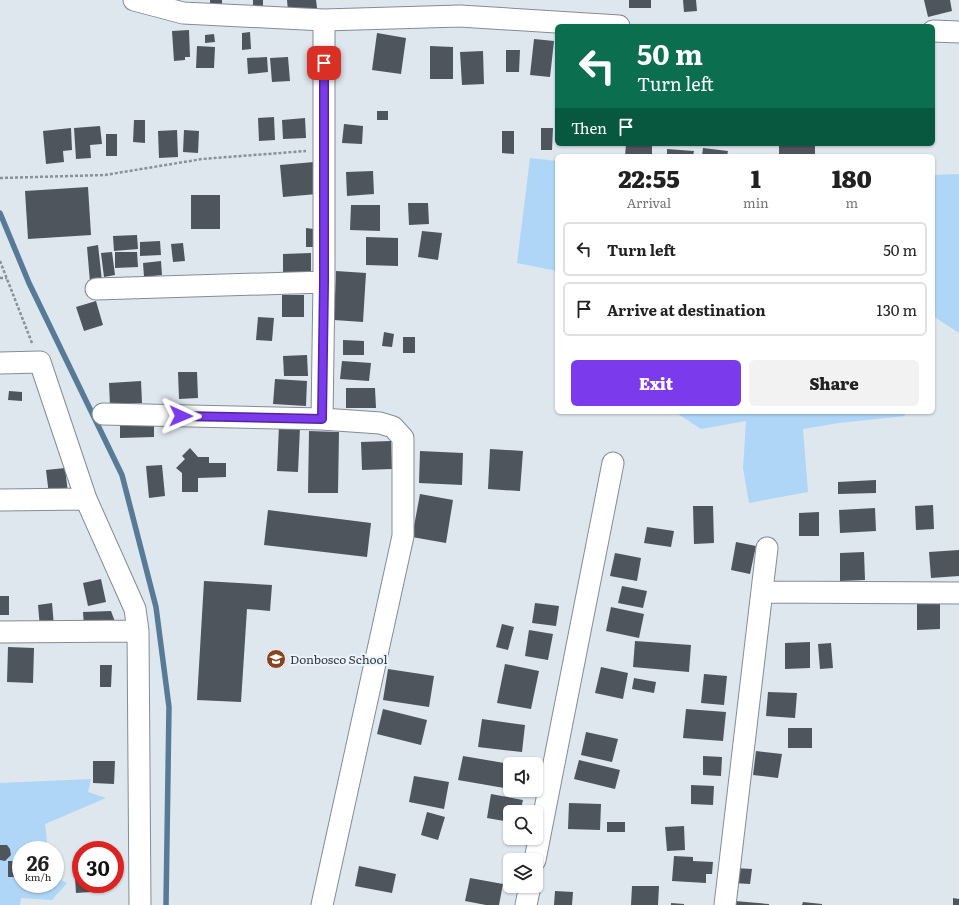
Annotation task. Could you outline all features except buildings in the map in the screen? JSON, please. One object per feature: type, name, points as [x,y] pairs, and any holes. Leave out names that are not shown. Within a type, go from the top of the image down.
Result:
[{"type":"street","points":[[134,0],[183,13],[282,9],[324,20],[460,16],[587,24]]},
{"type":"street","points":[[322,419],[324,282],[324,20]]},
{"type":"street","points":[[935,31],[959,32]]},
{"type":"street","points":[[96,290],[324,282]]},
{"type":"street","points":[[0,363],[40,362],[86,499],[135,609],[138,631],[140,905]]},
{"type":"street","points":[[103,414],[322,419],[380,423],[393,428],[403,438],[403,536],[322,905]]},
{"type":"street","points":[[536,853],[613,463]]},
{"type":"street","points":[[0,500],[86,499]]},
{"type":"street","points":[[725,905],[767,548]]},
{"type":"street","points":[[762,592],[959,593]]},
{"type":"street","points":[[0,632],[138,631]]},
{"type":"street","points":[[526,905],[529,893]]},
{"type":"path","points":[[0,178],[105,176],[202,159],[324,150]]},
{"type":"path","points":[[0,260],[40,362]]},
{"type":"path","points":[[0,278],[7,278]]},
{"type":"shaded area","points":[[530,158],[555,161],[555,271],[517,263]]},
{"type":"shaded area","points":[[959,174],[959,333],[935,317],[935,175]]},
{"type":"shaded area","points":[[678,414],[904,414],[905,416],[839,423],[803,429],[808,492],[749,503],[743,468],[746,421],[701,429]]},
{"type":"shaded area","points":[[91,779],[88,792],[106,798],[45,824],[47,841],[12,841],[12,893],[58,893],[52,900],[21,898],[20,905],[0,905],[0,783]]},
{"type":"waterway","points":[[0,213],[29,283],[122,475],[156,607],[169,707],[166,905]]},
{"type":"place","name":"Donbosco School","points":[[276,659]]},
{"type":"route","points":[[181,416],[322,419],[324,282],[324,63]]}]
